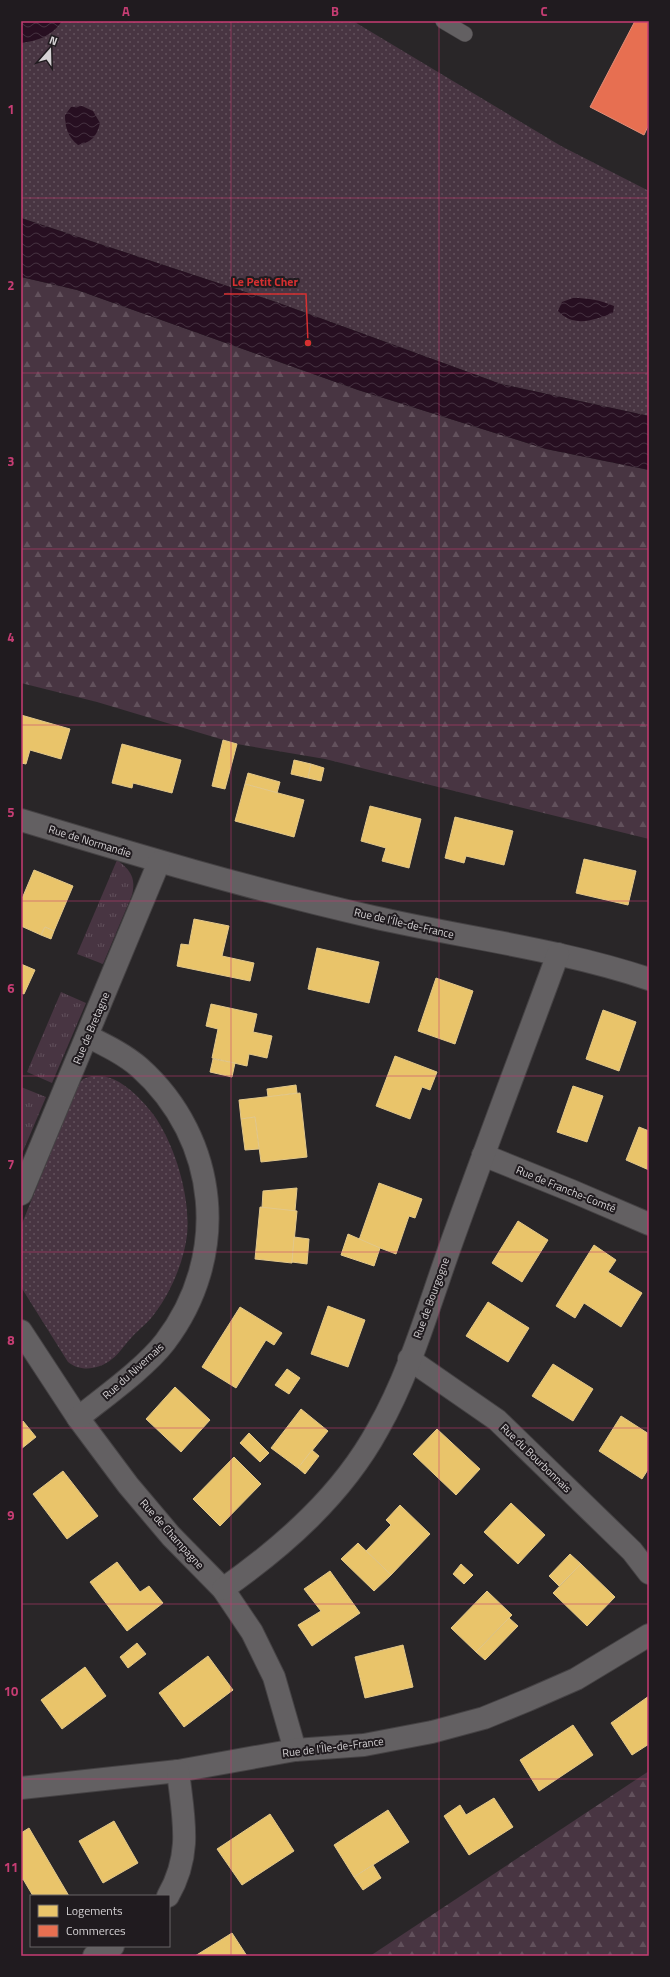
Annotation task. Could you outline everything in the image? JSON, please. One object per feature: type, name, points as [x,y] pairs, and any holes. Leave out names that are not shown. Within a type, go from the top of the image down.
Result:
[{"type":"street","name":"Rue de Normandie","points":[[21,820],[159,862]]},
{"type":"street","name":"Rue de l'Île-de-France","points":[[159,862],[371,917],[558,954],[649,980]]},
{"type":"street","name":"Rue de Bretagne","points":[[21,1194],[159,862]]},
{"type":"street","name":"Rue de Bourgogne","points":[[223,1589],[257,1565],[286,1540],[319,1508],[341,1482],[378,1429],[409,1359],[558,954]]},
{"type":"street","name":"Rue du Nivernais","points":[[78,1418],[146,1361],[164,1344],[178,1324],[195,1290],[205,1254],[208,1220],[206,1191],[200,1162],[187,1128],[158,1086],[138,1066],[116,1051],[87,1036]]},
{"type":"street","name":"Rue de Franche-Comté","points":[[483,1155],[572,1190],[649,1224]]},
{"type":"street","name":"Rue de Champagne","points":[[21,1331],[78,1418],[128,1485],[171,1536],[223,1589],[252,1632],[274,1678],[295,1750]]},
{"type":"street","name":"Rue du Bourbonnais","points":[[409,1359],[497,1420],[632,1551],[649,1574]]},
{"type":"street","name":"Rue de l'Île-de-France","points":[[21,1788],[178,1771],[295,1750],[364,1745],[432,1732],[484,1718],[576,1679],[649,1635]]},
{"type":"street","points":[[168,1895],[180,1872],[184,1854],[185,1836],[178,1771]]},
{"type":"street","points":[[94,1956],[111,1947]]},
{"type":"lane","points":[[443,21],[465,34]]},
{"type":"green space","points":[[21,21],[353,21],[561,146],[649,191],[649,416],[501,384],[276,302],[21,218]]},
{"type":"green space","points":[[21,277],[77,290],[358,390],[546,449],[649,470],[649,839],[325,759],[237,744],[97,702],[21,683]]},
{"type":"green space","points":[[117,860],[129,871],[133,880],[133,889],[132,895],[103,964],[77,954]]},
{"type":"green space","points":[[61,992],[86,1003],[52,1083],[27,1072]]},
{"type":"green space","points":[[92,1076],[108,1077],[116,1080],[128,1088],[153,1114],[161,1126],[180,1172],[184,1188],[188,1220],[187,1235],[180,1266],[161,1305],[153,1316],[115,1357],[101,1366],[84,1368],[68,1362],[21,1287],[21,1226],[78,1085],[83,1079]]},
{"type":"green space","points":[[21,1087],[46,1097],[21,1156]]},
{"type":"green space","points":[[649,1771],[649,1956],[370,1956]]},
{"type":"water","points":[[21,21],[62,21],[54,30],[44,37],[21,43]]},
{"type":"water","points":[[82,106],[93,111],[100,123],[97,132],[90,141],[78,145],[68,132],[65,115],[71,107]]},
{"type":"water","points":[[21,218],[276,302],[501,384],[649,416],[649,470],[546,449],[358,390],[77,290],[21,277]]},
{"type":"water","points":[[573,298],[584,298],[609,304],[614,306],[613,313],[584,321],[571,319],[558,311],[562,302]]},
{"type":"building: Logements","points":[[21,715],[70,729],[61,759],[30,750],[26,764],[21,763]]},
{"type":"building: Logements","points":[[223,740],[237,744],[225,789],[212,786]]},
{"type":"building: Logements","points":[[122,744],[181,760],[172,793],[133,783],[132,788],[112,783]]},
{"type":"building: Logements","points":[[294,760],[311,764],[308,778],[291,774]]},
{"type":"building: Logements","points":[[311,764],[324,768],[321,781],[308,778]]},
{"type":"building: Logements","points":[[248,773],[280,782],[277,793],[245,784]]},
{"type":"building: Logements","points":[[245,784],[304,800],[294,837],[235,821]]},
{"type":"building: Logements","points":[[370,806],[421,819],[409,868],[382,861],[386,848],[361,841]]},
{"type":"building: Logements","points":[[455,817],[513,831],[504,865],[466,856],[464,863],[445,858]]},
{"type":"building: Logements","points":[[584,859],[636,871],[628,905],[576,893]]},
{"type":"building: Logements","points":[[34,870],[73,886],[54,931],[45,927],[41,935],[21,926],[21,901]]},
{"type":"building: Logements","points":[[194,919],[229,926],[222,956],[254,963],[250,981],[177,966],[181,944],[189,945]]},
{"type":"building: Logements","points":[[45,927],[54,931],[51,939],[41,935]]},
{"type":"building: Logements","points":[[317,948],[379,962],[369,1003],[308,989]]},
{"type":"building: Logements","points":[[21,964],[35,970],[24,994],[21,993]]},
{"type":"building: Logements","points":[[436,978],[473,991],[455,1044],[418,1031]]},
{"type":"building: Logements","points":[[211,1004],[257,1014],[253,1032],[272,1036],[267,1058],[249,1054],[247,1066],[212,1058],[218,1029],[206,1026]]},
{"type":"building: Logements","points":[[603,1010],[636,1022],[619,1071],[586,1059]]},
{"type":"building: Logements","points":[[395,1056],[437,1072],[430,1090],[422,1087],[410,1119],[376,1106]]},
{"type":"building: Logements","points":[[213,1059],[235,1063],[232,1077],[210,1072]]},
{"type":"building: Logements","points":[[296,1085],[297,1093],[268,1097],[267,1089]]},
{"type":"building: Logements","points":[[573,1086],[603,1096],[587,1142],[557,1132]]},
{"type":"building: Logements","points":[[300,1093],[307,1157],[261,1162],[255,1117],[241,1119],[239,1100]]},
{"type":"building: Logements","points":[[255,1117],[259,1149],[245,1150],[241,1119]]},
{"type":"building: Logements","points":[[639,1127],[649,1131],[649,1170],[626,1160]]},
{"type":"building: Logements","points":[[379,1183],[422,1199],[415,1218],[409,1216],[396,1254],[359,1240]]},
{"type":"building: Logements","points":[[297,1188],[295,1211],[262,1208],[263,1191]]},
{"type":"building: Logements","points":[[260,1207],[297,1211],[292,1263],[255,1259]]},
{"type":"building: Logements","points":[[518,1221],[548,1240],[522,1282],[492,1263]]},
{"type":"building: Logements","points":[[348,1234],[380,1248],[374,1266],[341,1255]]},
{"type":"building: Logements","points":[[294,1237],[309,1239],[307,1264],[292,1262]]},
{"type":"building: Logements","points":[[594,1245],[616,1260],[608,1272],[642,1293],[621,1327],[584,1303],[575,1318],[556,1306]]},
{"type":"building: Logements","points":[[488,1302],[529,1328],[508,1362],[466,1336]]},
{"type":"building: Logements","points":[[328,1306],[365,1320],[348,1367],[311,1354]]},
{"type":"building: Logements","points":[[240,1307],[282,1333],[274,1345],[266,1340],[236,1388],[202,1367]]},
{"type":"building: Logements","points":[[553,1364],[593,1389],[573,1421],[532,1396]]},
{"type":"building: Logements","points":[[287,1369],[300,1378],[289,1394],[275,1385]]},
{"type":"building: Logements","points":[[175,1387],[210,1420],[181,1452],[146,1419]]},
{"type":"building: Logements","points":[[301,1409],[328,1431],[298,1468],[271,1448]]},
{"type":"building: Logements","points":[[621,1416],[649,1434],[649,1468],[642,1479],[599,1451]]},
{"type":"building: Logements","points":[[23,1421],[36,1437],[21,1449],[21,1423]]},
{"type":"building: Logements","points":[[437,1429],[480,1469],[456,1495],[413,1454]]},
{"type":"building: Logements","points":[[249,1433],[269,1453],[260,1462],[240,1443]]},
{"type":"building: Logements","points":[[312,1450],[319,1456],[305,1474],[298,1468]]},
{"type":"building: Logements","points":[[234,1457],[261,1484],[220,1526],[193,1499]]},
{"type":"building: Logements","points":[[63,1471],[98,1516],[67,1539],[33,1494]]},
{"type":"building: Logements","points":[[511,1503],[545,1535],[518,1564],[484,1532]]},
{"type":"building: Logements","points":[[400,1505],[430,1534],[391,1575],[366,1551],[391,1525],[386,1520]]},
{"type":"building: Logements","points":[[358,1543],[391,1575],[374,1591],[341,1559]]},
{"type":"building: Logements","points":[[570,1554],[581,1564],[559,1586],[549,1576]]},
{"type":"building: Logements","points":[[117,1562],[140,1592],[149,1586],[163,1603],[127,1631],[90,1582]]},
{"type":"building: Logements","points":[[461,1564],[473,1575],[464,1584],[453,1574]]},
{"type":"building: Logements","points":[[581,1564],[615,1597],[587,1626],[553,1593]]},
{"type":"building: Logements","points":[[330,1571],[360,1613],[312,1646],[298,1625],[321,1611],[304,1589]]},
{"type":"building: Logements","points":[[487,1591],[512,1615],[476,1652],[451,1628]]},
{"type":"building: Logements","points":[[509,1618],[518,1626],[485,1660],[476,1652]]},
{"type":"building: Logements","points":[[137,1643],[146,1654],[128,1668],[120,1657]]},
{"type":"building: Logements","points":[[403,1645],[413,1687],[365,1698],[355,1657]]},
{"type":"building: Logements","points":[[208,1656],[233,1690],[184,1727],[159,1693]]},
{"type":"building: Logements","points":[[85,1667],[106,1696],[62,1729],[41,1700]]},
{"type":"building: Logements","points":[[649,1696],[649,1744],[632,1755],[611,1723]]},
{"type":"building: Logements","points":[[573,1725],[593,1755],[539,1791],[520,1760]]},
{"type":"building: Logements","points":[[494,1798],[513,1827],[469,1855],[444,1816],[460,1805],[466,1815]]},
{"type":"building: Logements","points":[[388,1810],[409,1842],[354,1877],[334,1845]]},
{"type":"building: Logements","points":[[270,1814],[294,1851],[242,1885],[217,1849]]},
{"type":"building: Logements","points":[[114,1821],[138,1863],[103,1883],[79,1841]]},
{"type":"building: Logements","points":[[29,1828],[68,1895],[32,1895],[23,1879],[21,1881],[21,1833]]},
{"type":"building: Logements","points":[[373,1865],[381,1878],[363,1890],[354,1877]]},
{"type":"building: Logements","points":[[232,1933],[247,1956],[195,1956]]},
{"type":"building: Commerces","points":[[635,21],[649,21],[649,124],[644,135],[590,107]]},
{"type":"place","name":"Le Petit Cher","points":[[308,343]]}]
